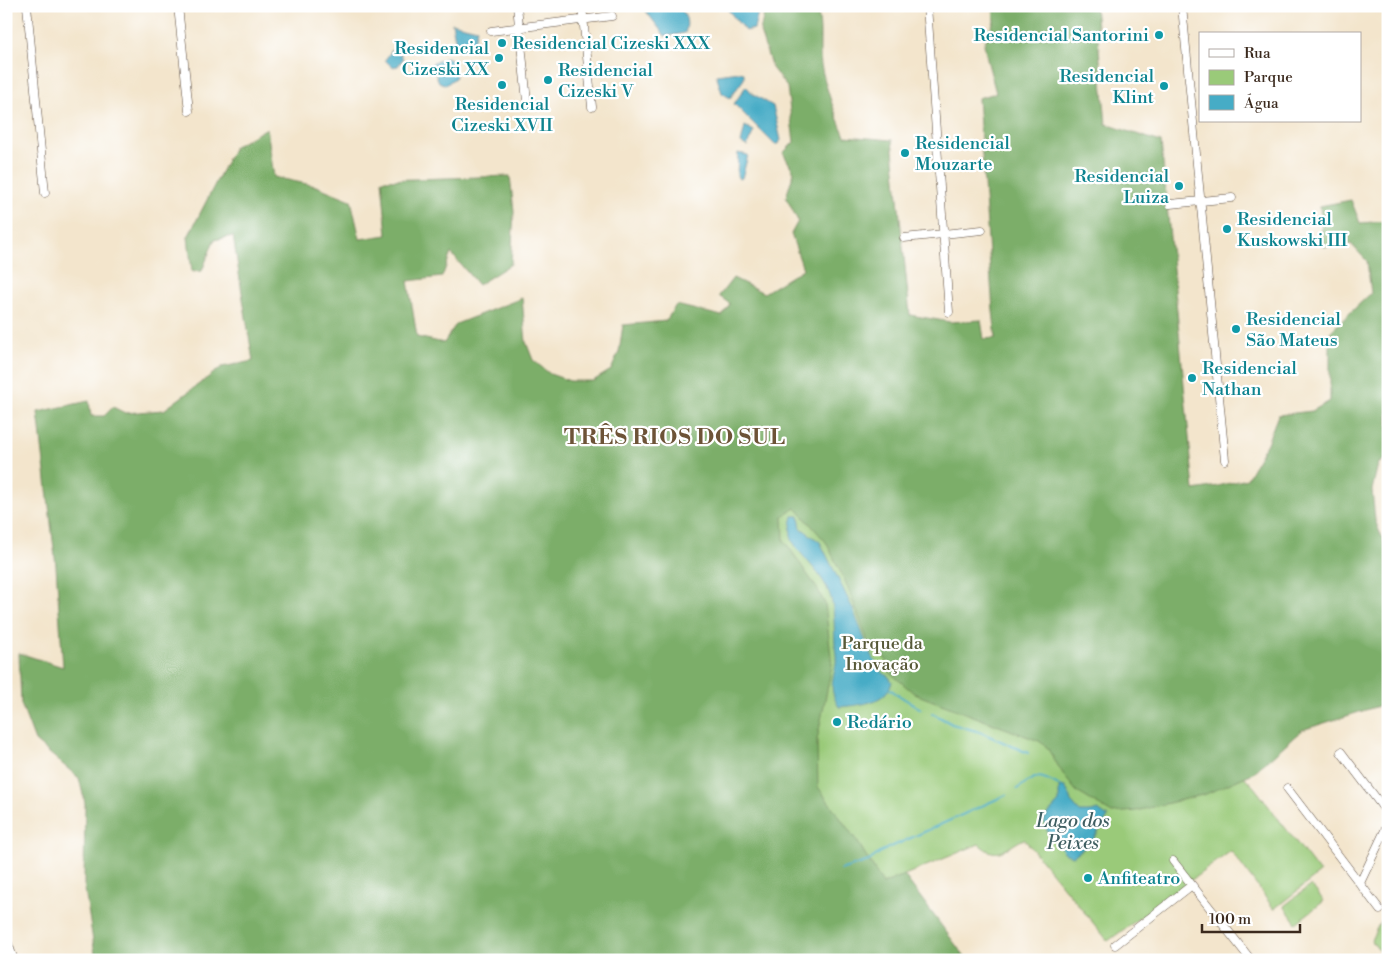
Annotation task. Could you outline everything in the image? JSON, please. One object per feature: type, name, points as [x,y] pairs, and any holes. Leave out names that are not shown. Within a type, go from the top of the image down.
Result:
[{"type":"street","points":[[27,6],[45,193]]},
{"type":"street","points":[[178,6],[188,111]]},
{"type":"street","points":[[517,6],[527,101]]},
{"type":"street","points":[[582,6],[592,106]]},
{"type":"street","points":[[927,6],[949,312]]},
{"type":"street","points":[[1182,6],[1225,460]]},
{"type":"street","points":[[491,31],[612,16]]},
{"type":"street","points":[[1170,204],[1232,198]]},
{"type":"street","points":[[904,238],[982,230]]},
{"type":"street","points":[[1341,752],[1388,814]]},
{"type":"street","points":[[1287,788],[1380,910]]},
{"type":"street","points":[[1360,883],[1388,824]]},
{"type":"street","points":[[1173,861],[1250,960]]},
{"type":"street","points":[[1115,945],[1192,884]]},
{"type":"street","points":[[6,938],[14,960]]},
{"type":"green space","points":[[761,6],[816,6],[819,21],[820,58],[825,83],[845,136],[892,140],[910,315],[950,322],[981,320],[984,339],[996,338],[978,98],[996,93],[984,44],[994,21],[993,6],[1095,6],[1106,124],[1161,142],[1194,490],[1247,479],[1267,443],[1278,415],[1312,411],[1330,401],[1330,332],[1371,293],[1367,261],[1351,244],[1323,247],[1320,206],[1351,200],[1360,223],[1388,221],[1388,457],[1378,464],[1372,490],[1375,520],[1388,554],[1388,703],[1302,730],[1253,773],[1206,794],[1136,811],[1112,813],[1077,792],[1065,777],[1046,746],[1039,741],[915,694],[888,671],[892,668],[875,644],[870,647],[846,583],[826,542],[796,508],[783,516],[784,540],[818,590],[825,604],[832,665],[817,740],[818,787],[859,844],[883,884],[904,875],[967,960],[96,960],[84,884],[85,803],[79,778],[35,741],[21,704],[19,653],[63,667],[56,566],[38,412],[89,401],[91,416],[104,416],[113,407],[125,413],[164,410],[222,367],[253,361],[233,236],[214,240],[202,271],[192,272],[188,237],[234,147],[267,128],[274,177],[316,186],[351,200],[360,239],[387,235],[382,180],[510,176],[514,211],[511,264],[478,285],[451,253],[442,277],[408,281],[417,337],[444,343],[456,324],[522,298],[526,342],[533,360],[550,374],[570,381],[593,381],[611,370],[619,352],[623,325],[666,321],[676,305],[722,316],[730,304],[719,296],[733,278],[764,293],[803,269],[791,234],[798,221],[786,197],[794,172],[783,153],[794,142],[787,87],[772,68],[760,32],[764,13]]},
{"type":"green space","name":"Parque da Inovação","points":[[650,360],[1218,749],[1254,787],[1320,873],[1274,909],[1231,851],[1108,941],[1024,839],[1007,849],[997,852],[992,852],[979,844],[883,884],[758,835]]},
{"type":"green space","points":[[1311,885],[1324,901],[1296,923],[1284,906]]},
{"type":"green space","points":[[1388,906],[1388,960],[1386,960],[1371,940]]},
{"type":"water","points":[[366,6],[427,6],[366,11]]},
{"type":"water","points":[[642,6],[679,6],[686,19],[685,33],[665,36]]},
{"type":"water","points":[[725,6],[756,6],[758,13],[754,29],[745,31]]},
{"type":"water","points":[[452,23],[477,29],[474,42],[459,48],[456,45]]},
{"type":"water","points":[[392,50],[401,54],[403,59],[398,66],[392,67],[385,60]]},
{"type":"water","points":[[448,57],[452,61],[456,77],[446,85],[439,82],[431,64]]},
{"type":"water","points":[[744,73],[744,79],[730,98],[722,93],[716,75]]},
{"type":"water","points":[[746,86],[753,94],[773,106],[781,140],[779,143],[775,145],[734,104]]},
{"type":"water","points":[[745,126],[754,131],[747,146],[741,143]]},
{"type":"water","points":[[738,153],[748,155],[742,178],[739,179],[737,176]]},
{"type":"water","points":[[793,516],[799,516],[801,528],[820,542],[852,607],[871,655],[882,672],[892,682],[889,689],[878,699],[863,704],[839,707],[833,695],[836,658],[832,601],[823,580],[793,542],[791,526]]},
{"type":"water","name":"Lago dos Peixes","points":[[1060,786],[1065,787],[1071,802],[1080,812],[1098,810],[1108,817],[1090,844],[1073,856],[1066,854],[1047,830],[1044,820],[1059,802]]},
{"type":"waterway","points":[[890,689],[921,709]]},
{"type":"waterway","points":[[932,713],[952,724],[980,732],[1028,753]]},
{"type":"waterway","points":[[1017,789],[1038,777],[1047,779],[1060,786]]},
{"type":"waterway","points":[[840,870],[869,861],[882,851],[1006,795]]},
{"type":"place","name":"Residencial Santorini","points":[[1159,35]]},
{"type":"place","name":"Residencial Cizeski XXX","points":[[502,43]]},
{"type":"place","name":"Residencial Cizeski XX","points":[[499,58]]},
{"type":"place","name":"Residencial Cizeski V","points":[[548,80]]},
{"type":"place","name":"Residencial Cizeski XVII","points":[[502,85]]},
{"type":"place","name":"Residencial Klint","points":[[1164,86]]},
{"type":"place","name":"Residencial Mouzarte","points":[[905,153]]},
{"type":"place","name":"Residencial Luiza","points":[[1179,186]]},
{"type":"place","name":"Residencial Kuskowski III","points":[[1227,229]]},
{"type":"place","name":"Residencial São Mateus","points":[[1236,329]]},
{"type":"place","name":"Residencial Nathan","points":[[1192,378]]},
{"type":"place","name":"Redário","points":[[837,722]]},
{"type":"place","name":"Anfiteatro","points":[[1088,878]]},
{"type":"district","name":"TRÊS RIOS DO SUL","points":[[675,436]]}]
